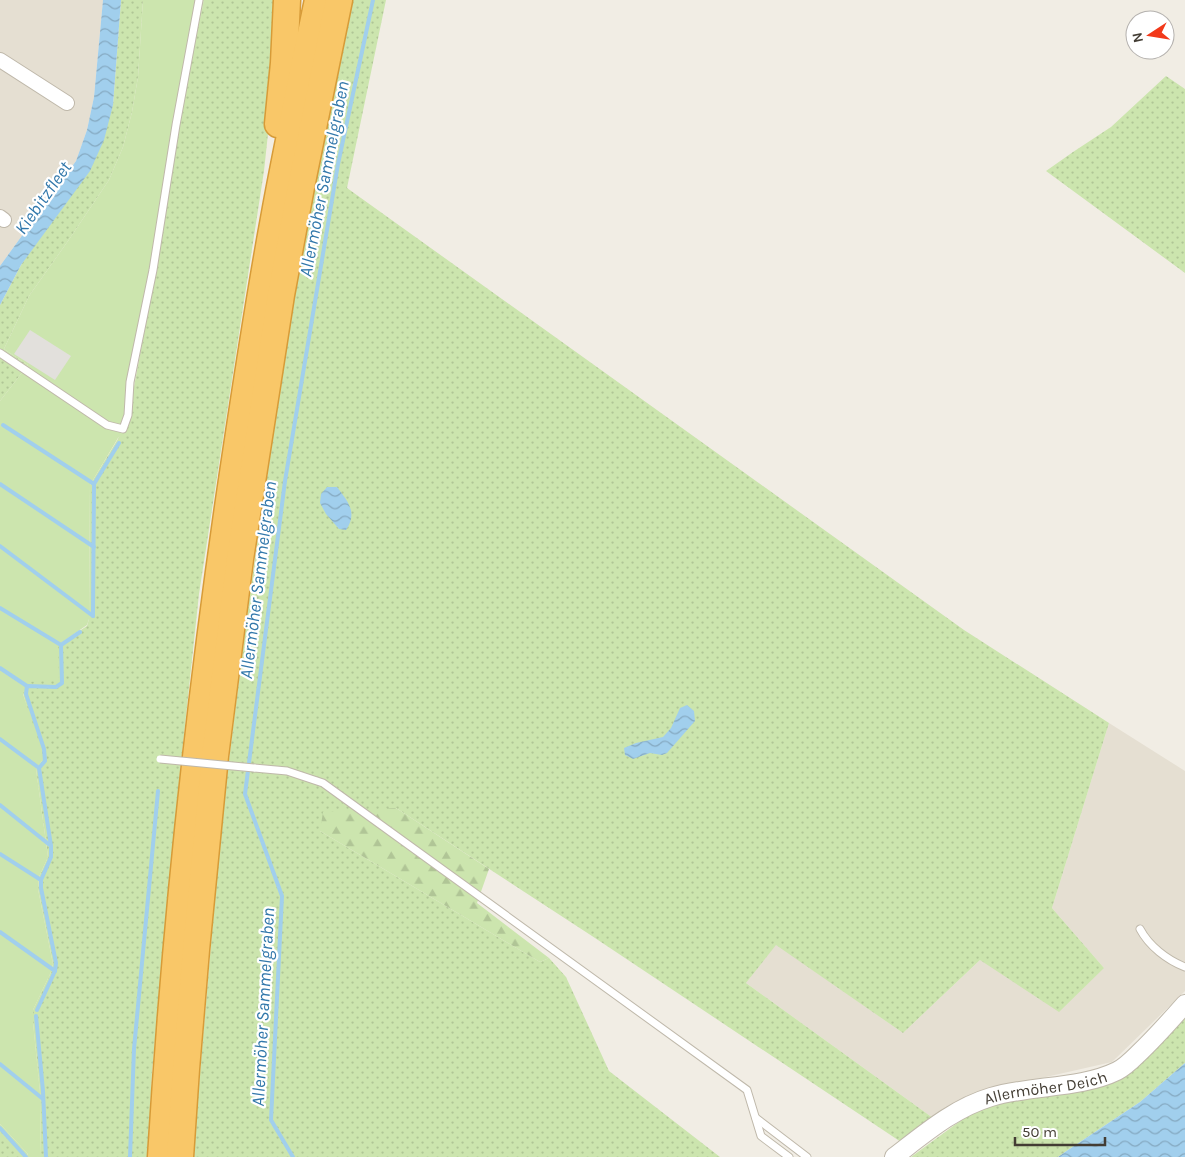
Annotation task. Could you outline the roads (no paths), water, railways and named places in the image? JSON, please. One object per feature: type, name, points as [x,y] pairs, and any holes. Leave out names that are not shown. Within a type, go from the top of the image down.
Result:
[{"type":"highway","points":[[274,217],[287,0]]},
{"type":"highway","points":[[161,1157],[166,1067],[177,948],[196,754],[208,655],[242,414],[274,217],[318,0]]},
{"type":"highway","points":[[180,1157],[192,1000],[215,756],[240,559],[281,295],[339,0]]},
{"type":"street","points":[[0,60],[67,103]]},
{"type":"street","name":"Allermöher Deich","points":[[894,1157],[935,1126],[963,1108],[990,1097],[1090,1080],[1118,1070],[1147,1046],[1185,1004]]},
{"type":"lane","points":[[0,353],[107,425],[123,429],[128,415],[130,382],[153,270],[199,0]]},
{"type":"lane","points":[[160,759],[287,771],[323,783],[747,1090],[761,1136],[789,1157]]},
{"type":"lane","points":[[1140,929],[1151,944],[1166,956],[1185,967]]},
{"type":"lane","points":[[756,1118],[807,1157]]},
{"type":"water","points":[[103,0],[121,0],[113,105],[104,140],[90,171],[21,265],[0,305],[0,266],[76,161],[87,130],[94,97]]},
{"type":"water","points":[[327,487],[337,487],[350,507],[350,524],[346,530],[339,529],[326,514],[320,503],[321,494]]},
{"type":"water","points":[[687,705],[694,711],[695,721],[667,753],[662,755],[650,753],[633,759],[625,755],[624,748],[636,743],[663,737],[671,728],[680,708]]},
{"type":"water","points":[[1185,1063],[1185,1157],[1058,1157],[1140,1102]]},
{"type":"waterway","name":"Allermöher Sammelgraben","points":[[293,1157],[271,1120],[282,896],[245,794],[285,481],[338,164],[373,0]]},
{"type":"waterway","points":[[3,425],[94,484]]},
{"type":"waterway","points":[[93,616],[94,484],[119,443]]},
{"type":"waterway","points":[[0,484],[94,547]]},
{"type":"waterway","points":[[0,546],[93,616]]},
{"type":"waterway","points":[[0,608],[61,645]]},
{"type":"waterway","points":[[37,1010],[55,971],[56,963],[41,888],[41,880],[51,857],[39,768],[45,761],[44,749],[26,694],[27,686],[56,687],[62,683],[61,645],[80,632]]},
{"type":"waterway","points":[[0,668],[27,686]]},
{"type":"waterway","points":[[0,739],[39,768]]},
{"type":"waterway","points":[[130,1157],[134,1049],[158,791]]},
{"type":"waterway","points":[[0,805],[51,846]]},
{"type":"waterway","points":[[0,854],[41,880]]},
{"type":"waterway","points":[[0,932],[55,971]]},
{"type":"waterway","points":[[36,1016],[43,1091],[46,1157]]},
{"type":"waterway","points":[[0,1064],[43,1099]]},
{"type":"waterway","points":[[0,1128],[26,1157]]},
{"type":"water label","name":"Kiebitzfleet","points":[[43,198]]}]
